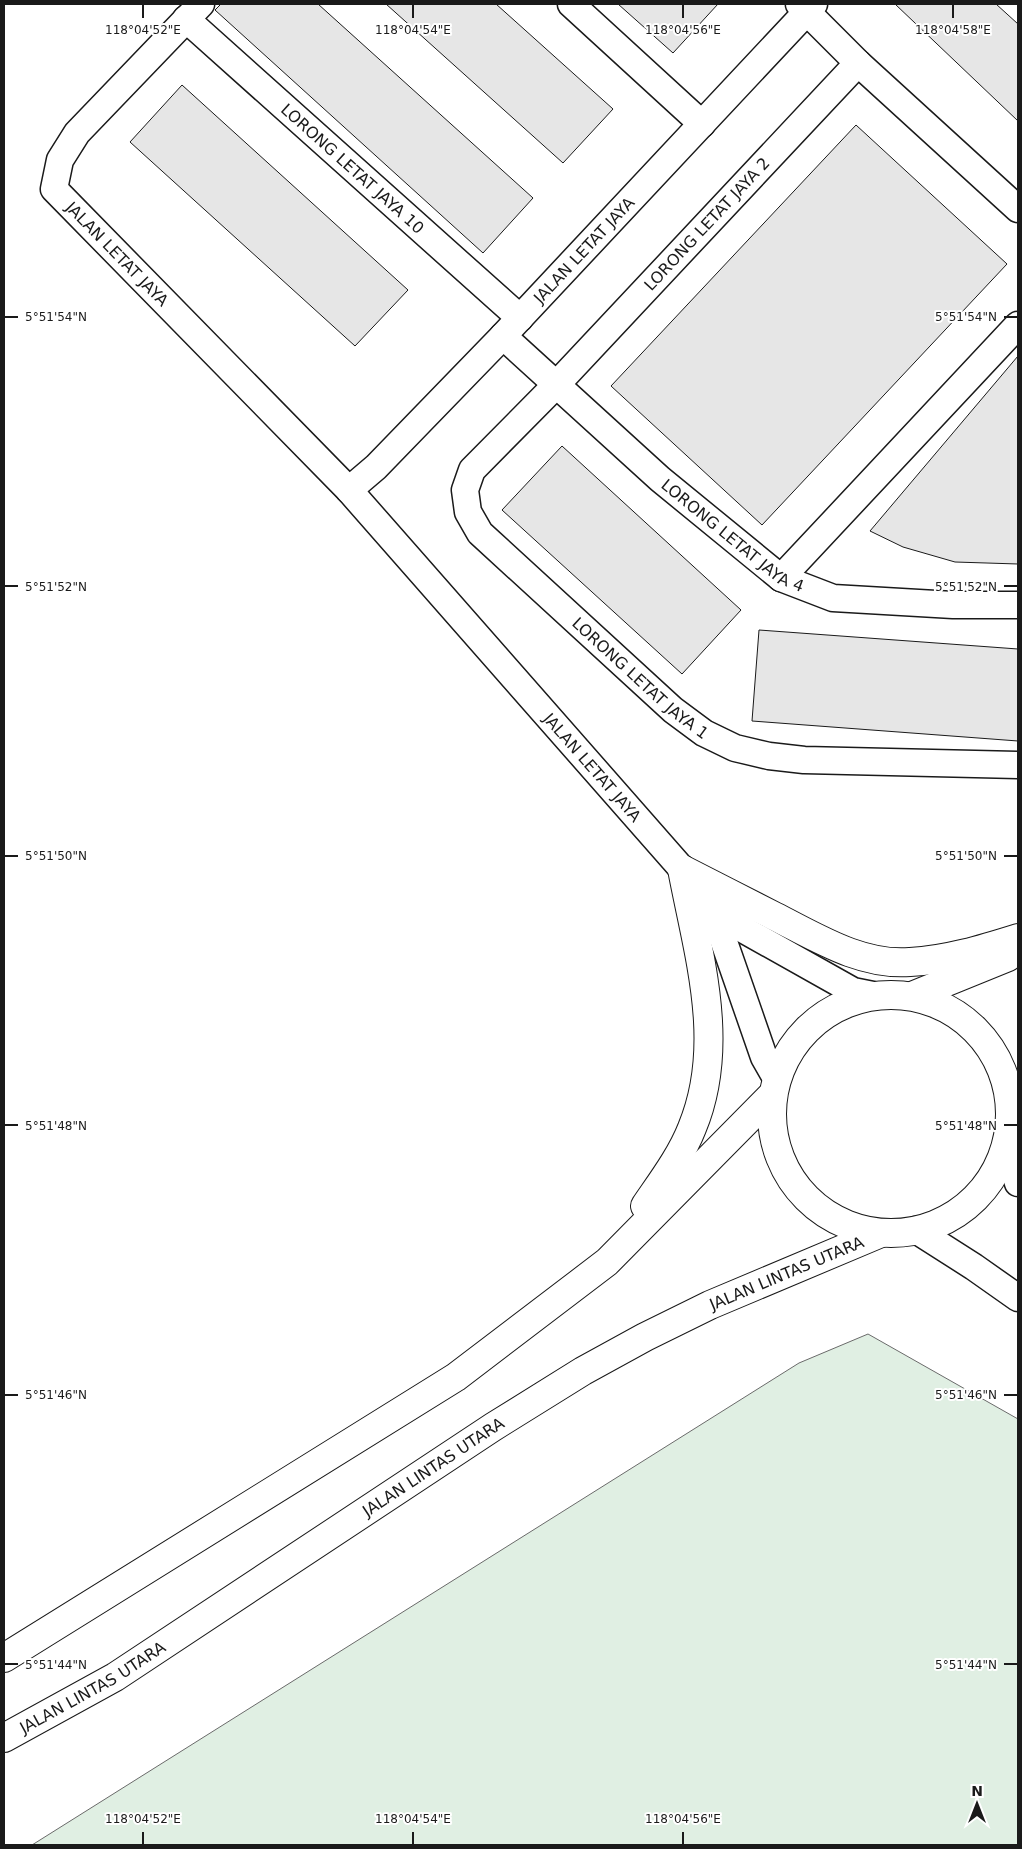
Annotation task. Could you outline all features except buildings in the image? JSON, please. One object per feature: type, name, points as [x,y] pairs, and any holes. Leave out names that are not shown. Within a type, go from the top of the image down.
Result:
[{"type":"main road","points":[[682,869],[836,947],[874,959],[908,962],[944,958],[976,951],[1018,938]]},
{"type":"main road","points":[[607,1262],[673,1165],[692,1129],[704,1092],[710,1052],[709,1009],[682,869]]},
{"type":"main road","points":[[912,996],[1018,953]]},
{"type":"main road","points":[[4,1658],[456,1377],[607,1262],[774,1087],[797,1039],[831,1010],[873,995],[912,996],[955,1012],[989,1044],[1008,1085],[1012,1134],[993,1175],[973,1201],[947,1219],[916,1230],[881,1233],[843,1223],[810,1202],[786,1171],[772,1135],[774,1087]]},
{"type":"main road","name":"JALAN LINTAS UTARA","points":[[4,1738],[115,1676],[493,1427],[583,1371],[645,1337],[710,1305],[881,1233]]},
{"type":"street","points":[[571,4],[702,124]]},
{"type":"street","points":[[807,6],[858,63],[1018,209]]},
{"type":"street","name":"JALAN LETAT JAYA","points":[[349,490],[376,467],[511,327],[702,124],[807,6]]},
{"type":"street","name":"JALAN LETAT JAYA","points":[[193,12],[77,133],[60,160],[54,189],[349,490],[682,869],[714,914],[852,991],[873,995]]},
{"type":"street","name":"LORONG LETAT JAYA 10","points":[[193,12],[511,327]]},
{"type":"street","name":"LORONG LETAT JAYA 2","points":[[556,385],[858,63]]},
{"type":"street","points":[[781,578],[1018,325]]},
{"type":"street","name":"LORONG LETAT JAYA 4","points":[[511,327],[556,385],[660,479],[781,578],[833,598],[953,605],[1018,605]]},
{"type":"street","name":"LORONG LETAT JAYA 1","points":[[556,385],[472,470],[465,490],[468,512],[480,533],[673,710],[704,734],[735,748],[769,756],[804,760],[1018,765]]},
{"type":"street","points":[[714,914],[774,1087]]},
{"type":"street","points":[[1012,1134],[1018,1184]]},
{"type":"street","points":[[916,1230],[1018,1298]]},
{"type":"green space","points":[[868,1334],[1018,1419],[1018,1845],[32,1845],[799,1363]]}]
